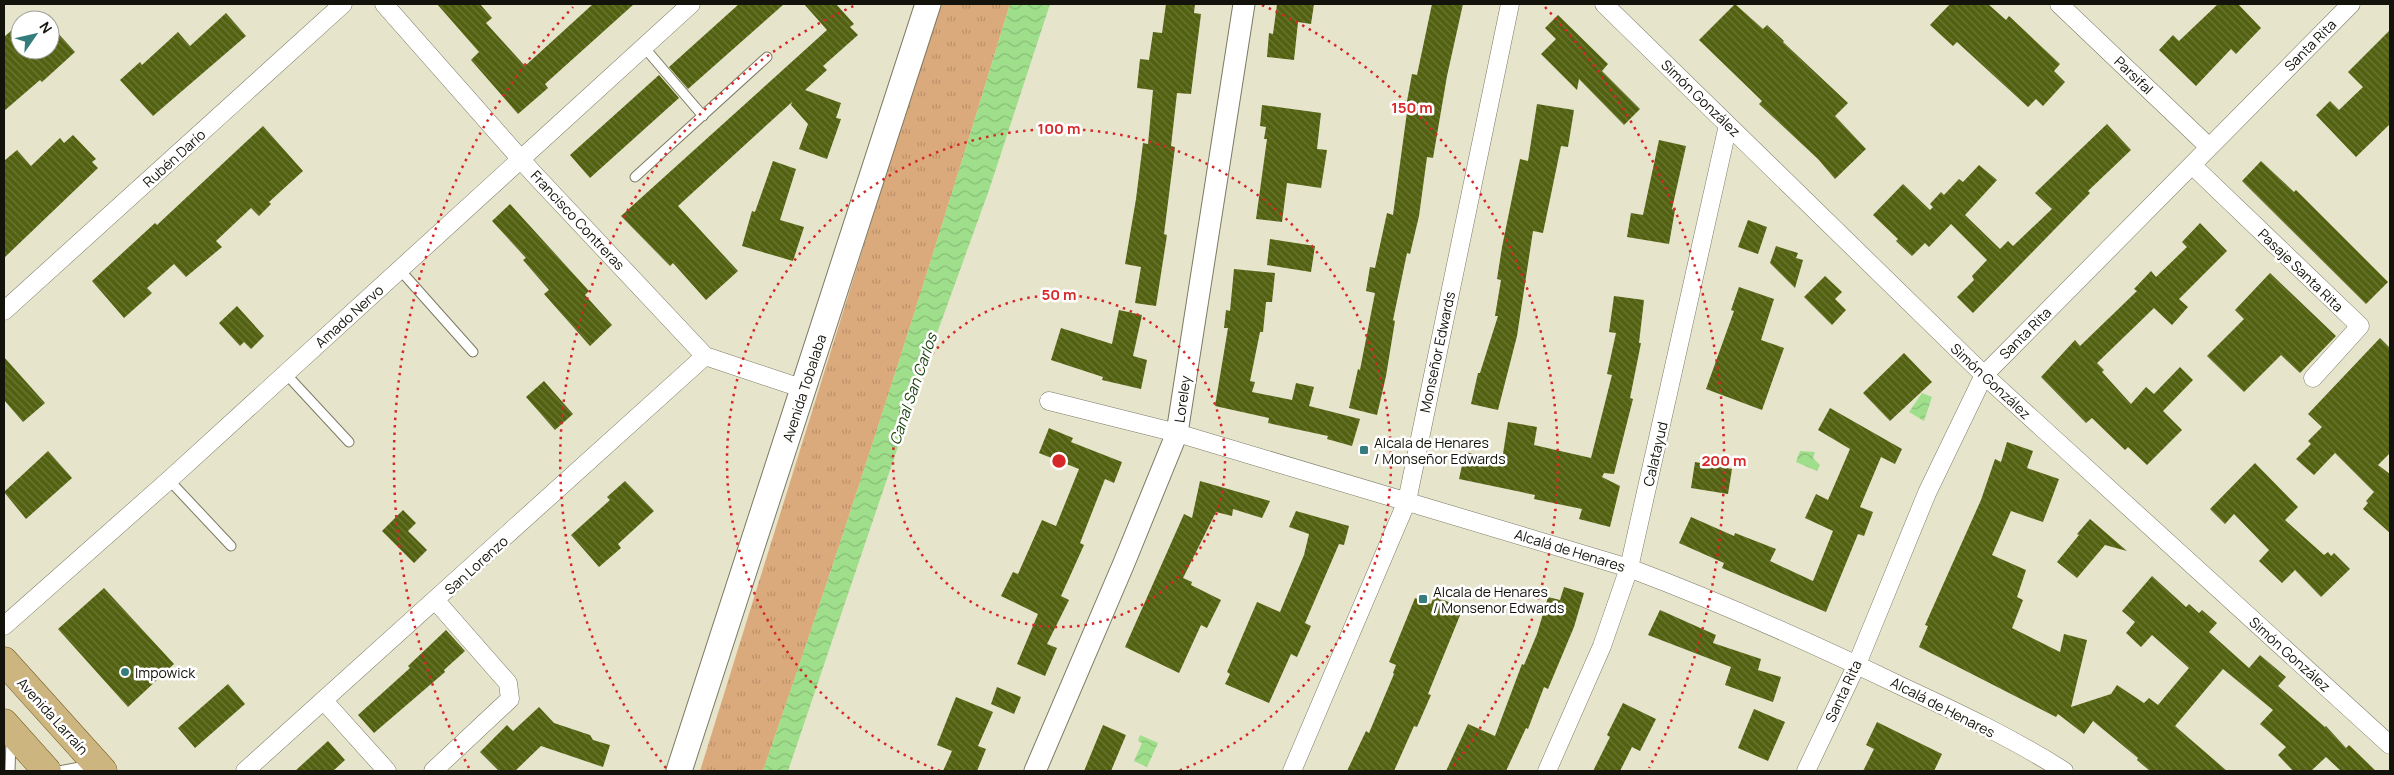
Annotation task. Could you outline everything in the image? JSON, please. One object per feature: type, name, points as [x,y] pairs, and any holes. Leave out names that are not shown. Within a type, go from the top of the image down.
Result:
[{"type":"main road","name":"Avenida Tobalaba","points":[[679,771],[928,4]]},
{"type":"main road","name":"Avenida Larraín","points":[[4,660],[102,770]]},
{"type":"main road","points":[[8,727],[48,771]]},
{"type":"street","name":"Rubén Darío","points":[[4,311],[343,4]]},
{"type":"street","name":"Francisco Contreras","points":[[384,4],[520,158],[706,356],[804,389]]},
{"type":"street","name":"Amado Nervo","points":[[4,626],[169,480],[691,4]]},
{"type":"street","name":"Loreley","points":[[1035,771],[1177,433],[1244,4]]},
{"type":"street","name":"Monseñor Edwards","points":[[1292,771],[1407,501],[1510,4]]},
{"type":"street","name":"Simón González","points":[[1604,4],[1984,375],[2390,745]]},
{"type":"street","name":"Parsifal","points":[[2059,4],[2209,147]]},
{"type":"street","name":"Santa Rita","points":[[1806,771],[1857,664],[1928,493],[1984,375],[2350,4]]},
{"type":"street","name":"Calatayud","points":[[1547,771],[1602,646],[1629,568],[1728,125]]},
{"type":"street","name":"Pasaje Santa Rita","points":[[2192,165],[2360,326],[2313,378]]},
{"type":"street","name":"San Lorenzo","points":[[245,771],[706,356]]},
{"type":"street","name":"Alcalá de Henares","points":[[1049,400],[1177,433],[1629,568],[1688,590],[1857,664],[1949,709],[2064,771]]},
{"type":"street","points":[[433,771],[510,699],[508,683],[436,601]]},
{"type":"street","points":[[324,701],[387,771]]},
{"type":"lane","points":[[643,46],[703,116]]},
{"type":"lane","points":[[635,177],[767,57]]},
{"type":"lane","points":[[400,270],[473,352]]},
{"type":"lane","points":[[286,374],[349,442]]},
{"type":"lane","points":[[169,480],[231,546]]},
{"type":"lane","points":[[8,727],[10,771]]},
{"type":"lane","points":[[59,771],[80,767],[102,770]]},
{"type":"green space","points":[[939,4],[1010,4],[890,389],[763,771],[700,771]]},
{"type":"water","name":"Canal San Carlos","points":[[1010,4],[1050,4],[989,190],[928,358],[788,771],[763,771],[890,389]]},
{"type":"water","points":[[1922,393],[1932,397],[1924,421],[1909,412]]},
{"type":"water","points":[[1800,451],[1815,452],[1813,458],[1820,465],[1817,471],[1796,462]]},
{"type":"water","points":[[1140,735],[1158,743],[1147,767],[1134,761],[1142,743],[1138,741]]},
{"type":"building","points":[[437,4],[480,4],[492,18],[486,23],[525,66],[593,4],[634,4],[545,84],[548,88],[518,114],[471,60],[479,52]]},
{"type":"building","points":[[739,4],[784,4],[688,89],[669,67]]},
{"type":"building","points":[[804,4],[836,4],[854,24],[850,27],[858,35],[823,66],[827,70],[805,90],[841,103],[836,118],[841,119],[827,159],[799,149],[808,124],[791,105],[792,102],[678,206],[738,271],[706,300],[673,263],[670,266],[621,216],[827,30]]},
{"type":"building","points":[[1166,4],[1195,4],[1194,13],[1201,14],[1191,94],[1177,93],[1171,146],[1175,147],[1164,234],[1167,235],[1156,306],[1135,303],[1141,267],[1125,264],[1143,143],[1148,144],[1153,90],[1137,88],[1140,59],[1149,60],[1153,32],[1162,33]]},
{"type":"building","points":[[1277,4],[1314,4],[1311,24],[1298,22],[1294,60],[1267,57],[1269,33],[1273,34]]},
{"type":"building","points":[[1432,4],[1463,4],[1447,76],[1433,158],[1427,157],[1419,216],[1410,254],[1407,253],[1393,320],[1395,321],[1386,376],[1377,415],[1349,408],[1358,369],[1360,370],[1375,293],[1366,291],[1370,267],[1375,268],[1387,213],[1393,215],[1407,112],[1405,112],[1412,74],[1417,75]]},
{"type":"building","points":[[1735,4],[1763,29],[1767,25],[1848,103],[1835,116],[1866,149],[1835,179],[1818,159],[1759,104],[1762,101],[1699,40]]},
{"type":"building","points":[[1950,4],[1988,4],[2006,20],[2009,16],[2060,64],[2054,71],[2065,82],[2043,106],[2036,99],[2028,107],[1957,42],[1953,46],[1930,25]]},
{"type":"building","points":[[2218,4],[2238,4],[2261,28],[2236,54],[2231,49],[2196,86],[2159,50],[2173,35],[2179,41]]},
{"type":"building","points":[[226,13],[246,36],[153,116],[120,80],[140,62],[142,65],[178,32],[190,46]]},
{"type":"building","points":[[1558,15],[1608,64],[1602,71],[1640,109],[1624,125],[1579,79],[1577,90],[1541,54],[1556,39],[1545,28]]},
{"type":"building","points":[[2390,30],[2390,124],[2356,157],[2316,115],[2330,101],[2339,110],[2363,87],[2348,72]]},
{"type":"building","points":[[10,32],[10,60],[60,60],[60,35],[75,52],[42,82],[40,80],[4,111],[4,37]]},
{"type":"building","points":[[659,75],[679,98],[590,178],[570,155]]},
{"type":"building","points":[[1537,104],[1574,110],[1568,147],[1561,146],[1543,233],[1533,231],[1517,336],[1498,410],[1471,404],[1478,373],[1480,373],[1498,316],[1495,316],[1501,280],[1497,279],[1502,247],[1520,159],[1528,161]]},
{"type":"building","points":[[1262,105],[1321,113],[1317,149],[1327,150],[1321,188],[1287,183],[1282,222],[1256,219],[1267,139],[1264,139],[1266,127],[1260,126]]},
{"type":"building","points":[[2107,124],[2131,150],[2088,191],[2090,193],[1973,313],[1957,297],[1974,280],[1972,276],[1987,260],[1951,224],[1929,247],[1925,243],[1912,256],[1896,241],[1898,239],[1873,215],[1903,184],[1930,210],[1933,207],[1930,204],[1941,192],[1944,195],[1959,179],[1963,182],[1979,165],[1997,180],[1965,215],[2000,249],[2008,241],[2013,246],[2052,209],[2035,193]]},
{"type":"building","points":[[263,126],[303,171],[269,202],[271,204],[259,216],[251,208],[216,241],[222,247],[186,277],[174,264],[147,288],[152,293],[124,318],[92,281],[155,223],[157,225]]},
{"type":"building","points":[[73,135],[96,159],[92,162],[98,168],[4,258],[4,161],[17,150],[31,166],[60,138],[64,143]]},
{"type":"building","points":[[1659,140],[1686,146],[1672,209],[1675,210],[1669,244],[1627,237],[1631,213],[1643,215]]},
{"type":"building","points":[[773,161],[796,169],[780,220],[804,227],[793,261],[742,246],[752,211],[755,212]]},
{"type":"building","points":[[2261,161],[2294,192],[2296,190],[2388,282],[2366,304],[2242,181]]},
{"type":"building","points":[[510,204],[589,291],[585,295],[612,325],[590,346],[544,294],[549,290],[523,260],[526,258],[492,221]]},
{"type":"building","points":[[1748,220],[1767,227],[1758,254],[1738,247]]},
{"type":"building","points":[[2200,223],[2227,251],[2179,299],[2188,307],[2172,325],[2154,308],[2097,363],[2104,370],[2102,372],[2131,404],[2146,387],[2154,394],[2180,367],[2193,380],[2163,411],[2182,430],[2147,465],[2128,447],[2125,450],[2092,418],[2086,423],[2041,377],[2075,340],[2080,346],[2137,291],[2134,289],[2151,271],[2156,277],[2187,247],[2182,242]]},
{"type":"building","points":[[1270,239],[1315,246],[1311,272],[1267,265]]},
{"type":"building","points":[[1776,246],[1798,253],[1796,258],[1803,260],[1795,288],[1770,263]]},
{"type":"building","points":[[1234,269],[1275,273],[1272,302],[1266,302],[1263,332],[1260,332],[1250,381],[1255,382],[1252,392],[1292,400],[1296,383],[1314,387],[1309,406],[1360,419],[1352,446],[1327,439],[1328,436],[1268,423],[1269,418],[1215,406],[1228,328],[1224,328],[1226,310],[1230,311]]},
{"type":"building","points":[[2270,273],[2336,336],[2300,373],[2281,355],[2244,392],[2207,356],[2244,319],[2235,310]]},
{"type":"building","points":[[1825,276],[1842,292],[1835,299],[1846,310],[1832,325],[1804,297]]},
{"type":"building","points":[[1739,287],[1774,299],[1761,340],[1784,348],[1762,410],[1706,389],[1734,311],[1731,310]]},
{"type":"building","points":[[1614,296],[1644,300],[1639,343],[1641,343],[1630,398],[1633,399],[1614,474],[1604,473],[1602,477],[1620,486],[1610,527],[1579,519],[1582,509],[1534,499],[1535,495],[1459,479],[1465,452],[1502,460],[1508,422],[1537,427],[1534,445],[1591,458],[1612,375],[1607,374],[1616,333],[1609,332]]},
{"type":"building","points":[[237,306],[264,336],[251,349],[244,342],[240,346],[219,323]]},
{"type":"building","points":[[1119,310],[1142,315],[1133,356],[1147,360],[1141,389],[1102,380],[1103,377],[1051,360],[1061,328],[1112,344]]},
{"type":"building","points":[[2380,338],[2390,348],[2390,453],[2378,465],[2390,474],[2390,533],[2363,509],[2368,503],[2366,501],[2374,492],[2335,453],[2314,475],[2296,459],[2311,444],[2308,441],[2322,427],[2308,414]]},
{"type":"building","points":[[1904,353],[1932,382],[1890,421],[1863,393]]},
{"type":"building","points":[[4,357],[45,403],[23,422],[4,400]]},
{"type":"building","points":[[544,381],[573,414],[555,430],[526,397]]},
{"type":"building","points":[[1830,408],[1902,449],[1895,464],[1881,457],[1860,507],[1873,512],[1864,536],[1858,534],[1826,612],[1722,568],[1724,563],[1679,543],[1691,517],[1734,536],[1735,533],[1776,549],[1770,561],[1813,581],[1833,531],[1805,518],[1816,494],[1828,500],[1850,449],[1818,430]]},
{"type":"building","points":[[1049,428],[1073,438],[1071,442],[1122,462],[1114,483],[1105,479],[1080,543],[1084,545],[1061,596],[1069,600],[1047,644],[1057,648],[1045,676],[1017,664],[1038,614],[1001,596],[1013,572],[1018,574],[1042,520],[1056,526],[1079,469],[1039,453]]},
{"type":"building","points":[[2007,442],[2033,451],[2027,468],[2059,479],[2043,522],[2011,511],[1992,555],[2026,570],[2017,597],[2023,600],[2012,628],[2060,652],[2064,634],[2087,640],[2071,707],[2111,694],[2117,685],[2144,703],[2149,698],[2158,705],[2189,668],[2152,635],[2141,647],[2126,633],[2135,622],[2122,611],[2152,576],[2186,607],[2189,604],[2199,613],[2202,610],[2217,623],[2209,632],[2249,668],[2260,655],[2286,677],[2278,686],[2326,726],[2346,748],[2349,745],[2376,771],[2341,771],[2326,757],[2311,771],[2293,771],[2278,755],[2286,747],[2260,724],[2273,710],[2223,669],[2175,726],[2227,771],[2150,771],[2137,760],[2138,758],[2093,721],[2084,734],[2058,714],[2056,717],[1919,647],[1928,626],[1925,625],[1981,500],[1995,459],[2001,462]]},
{"type":"building","points":[[48,451],[72,478],[26,519],[4,492]]},
{"type":"building","points":[[1695,462],[1732,469],[1728,494],[1691,488]]},
{"type":"building","points":[[2255,463],[2298,507],[2285,520],[2324,555],[2328,552],[2331,556],[2334,553],[2350,569],[2321,597],[2295,570],[2282,583],[2259,561],[2269,550],[2234,514],[2225,524],[2210,509]]},
{"type":"building","points":[[625,481],[654,511],[618,544],[621,548],[599,567],[571,535],[610,500],[607,497]]},
{"type":"building","points":[[1200,481],[1270,501],[1262,518],[1233,509],[1232,516],[1216,512],[1183,578],[1192,582],[1191,585],[1221,600],[1207,628],[1201,625],[1179,673],[1125,647],[1184,514],[1192,518]]},
{"type":"building","points":[[403,510],[416,523],[408,531],[427,550],[414,563],[382,531]]},
{"type":"building","points":[[1296,511],[1349,526],[1344,545],[1339,544],[1305,623],[1311,626],[1297,657],[1291,654],[1269,703],[1225,684],[1230,674],[1227,672],[1257,602],[1280,612],[1304,555],[1309,534],[1289,527]]},
{"type":"building","points":[[2090,519],[2127,551],[2105,545],[2077,578],[2057,562]]},
{"type":"building","points":[[1564,587],[1584,593],[1574,627],[1548,689],[1544,687],[1528,729],[1526,728],[1506,771],[1446,771],[1468,724],[1495,736],[1522,664],[1524,665],[1537,634],[1548,597],[1560,600]]},
{"type":"building","points":[[104,588],[174,664],[128,707],[58,629]]},
{"type":"building","points":[[1434,596],[1463,608],[1428,694],[1431,695],[1417,727],[1414,726],[1394,771],[1347,771],[1366,731],[1369,733],[1394,674],[1396,665],[1389,662],[1415,598],[1431,604]]},
{"type":"building","points":[[1660,610],[1716,635],[1713,643],[1761,659],[1758,670],[1781,677],[1773,702],[1725,685],[1731,667],[1648,635]]},
{"type":"building","points":[[446,630],[465,651],[444,670],[445,672],[374,733],[358,715],[410,668],[408,666]]},
{"type":"building","points":[[228,684],[245,704],[195,748],[178,728]]},
{"type":"building","points":[[997,687],[1021,697],[1014,714],[991,704]]},
{"type":"building","points":[[956,697],[993,712],[978,746],[986,749],[977,771],[943,771],[952,751],[937,745]]},
{"type":"building","points":[[1623,703],[1656,719],[1640,751],[1632,747],[1620,771],[1593,771],[1610,737],[1607,735]]},
{"type":"building","points":[[539,707],[554,723],[590,735],[593,740],[610,745],[603,767],[541,746],[515,771],[499,771],[480,752],[507,725],[513,731]]},
{"type":"building","points":[[1754,709],[1785,722],[1768,761],[1738,748]]},
{"type":"building","points":[[1877,722],[1942,754],[1934,771],[1863,771],[1874,749],[1866,745]]},
{"type":"building","points":[[1103,725],[1126,735],[1111,771],[1084,771]]},
{"type":"building","points":[[328,741],[345,760],[333,771],[295,771]]},
{"type":"place","name":"Alcala de Henares / Monseñor Edwards","points":[[1364,450]]},
{"type":"place","name":"Alcala de Henares / Monsenor Edwards","points":[[1423,599]]},
{"type":"place","name":"Impowick","points":[[125,672]]}]
